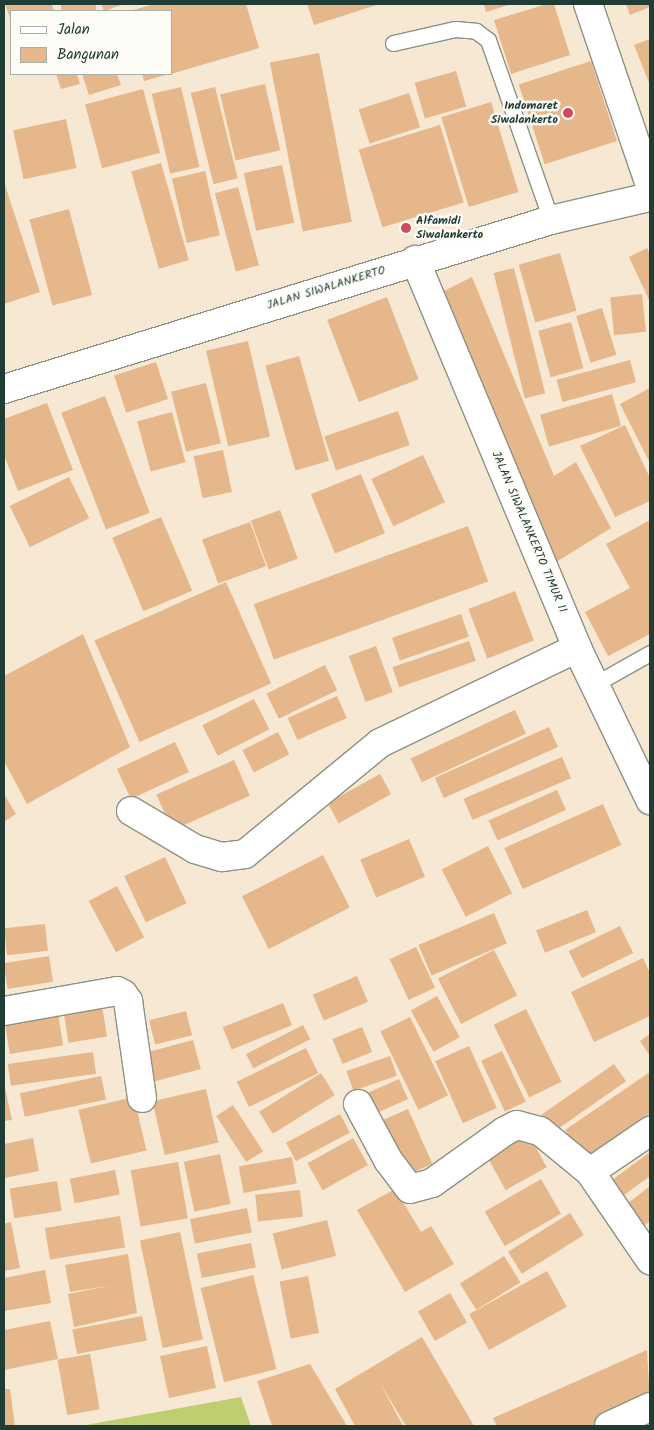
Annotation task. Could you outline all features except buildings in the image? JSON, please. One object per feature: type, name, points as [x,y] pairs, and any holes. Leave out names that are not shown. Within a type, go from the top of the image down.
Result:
[{"type":"street","points":[[588,4],[650,185]]},
{"type":"street","name":"JALAN SIWALANKERTO","points":[[4,389],[415,260],[551,220],[650,197]]},
{"type":"street","name":"JALAN SIWALANKERTO TIMUR II","points":[[415,260],[577,648],[650,800]]},
{"type":"street","points":[[131,811],[194,849],[222,857],[245,854],[380,743],[577,648]]},
{"type":"street","points":[[4,1012],[117,991],[123,994],[128,1001],[142,1098]]},
{"type":"street","points":[[358,1104],[403,1184],[418,1189],[432,1183],[493,1137],[517,1125],[540,1132],[590,1172],[650,1260]]},
{"type":"street","points":[[590,1172],[650,1132]]},
{"type":"street","points":[[609,1426],[650,1406]]},
{"type":"lane","points":[[393,43],[455,29],[476,31],[488,40],[551,220]]},
{"type":"lane","points":[[594,685],[650,654]]},
{"type":"green space","points":[[241,1397],[251,1426],[80,1426]]},
{"type":"place","name":"Indomaret Siwalankerto","points":[[568,113]]},
{"type":"place","name":"Alfamidi Siwalankerto","points":[[406,228]]}]
